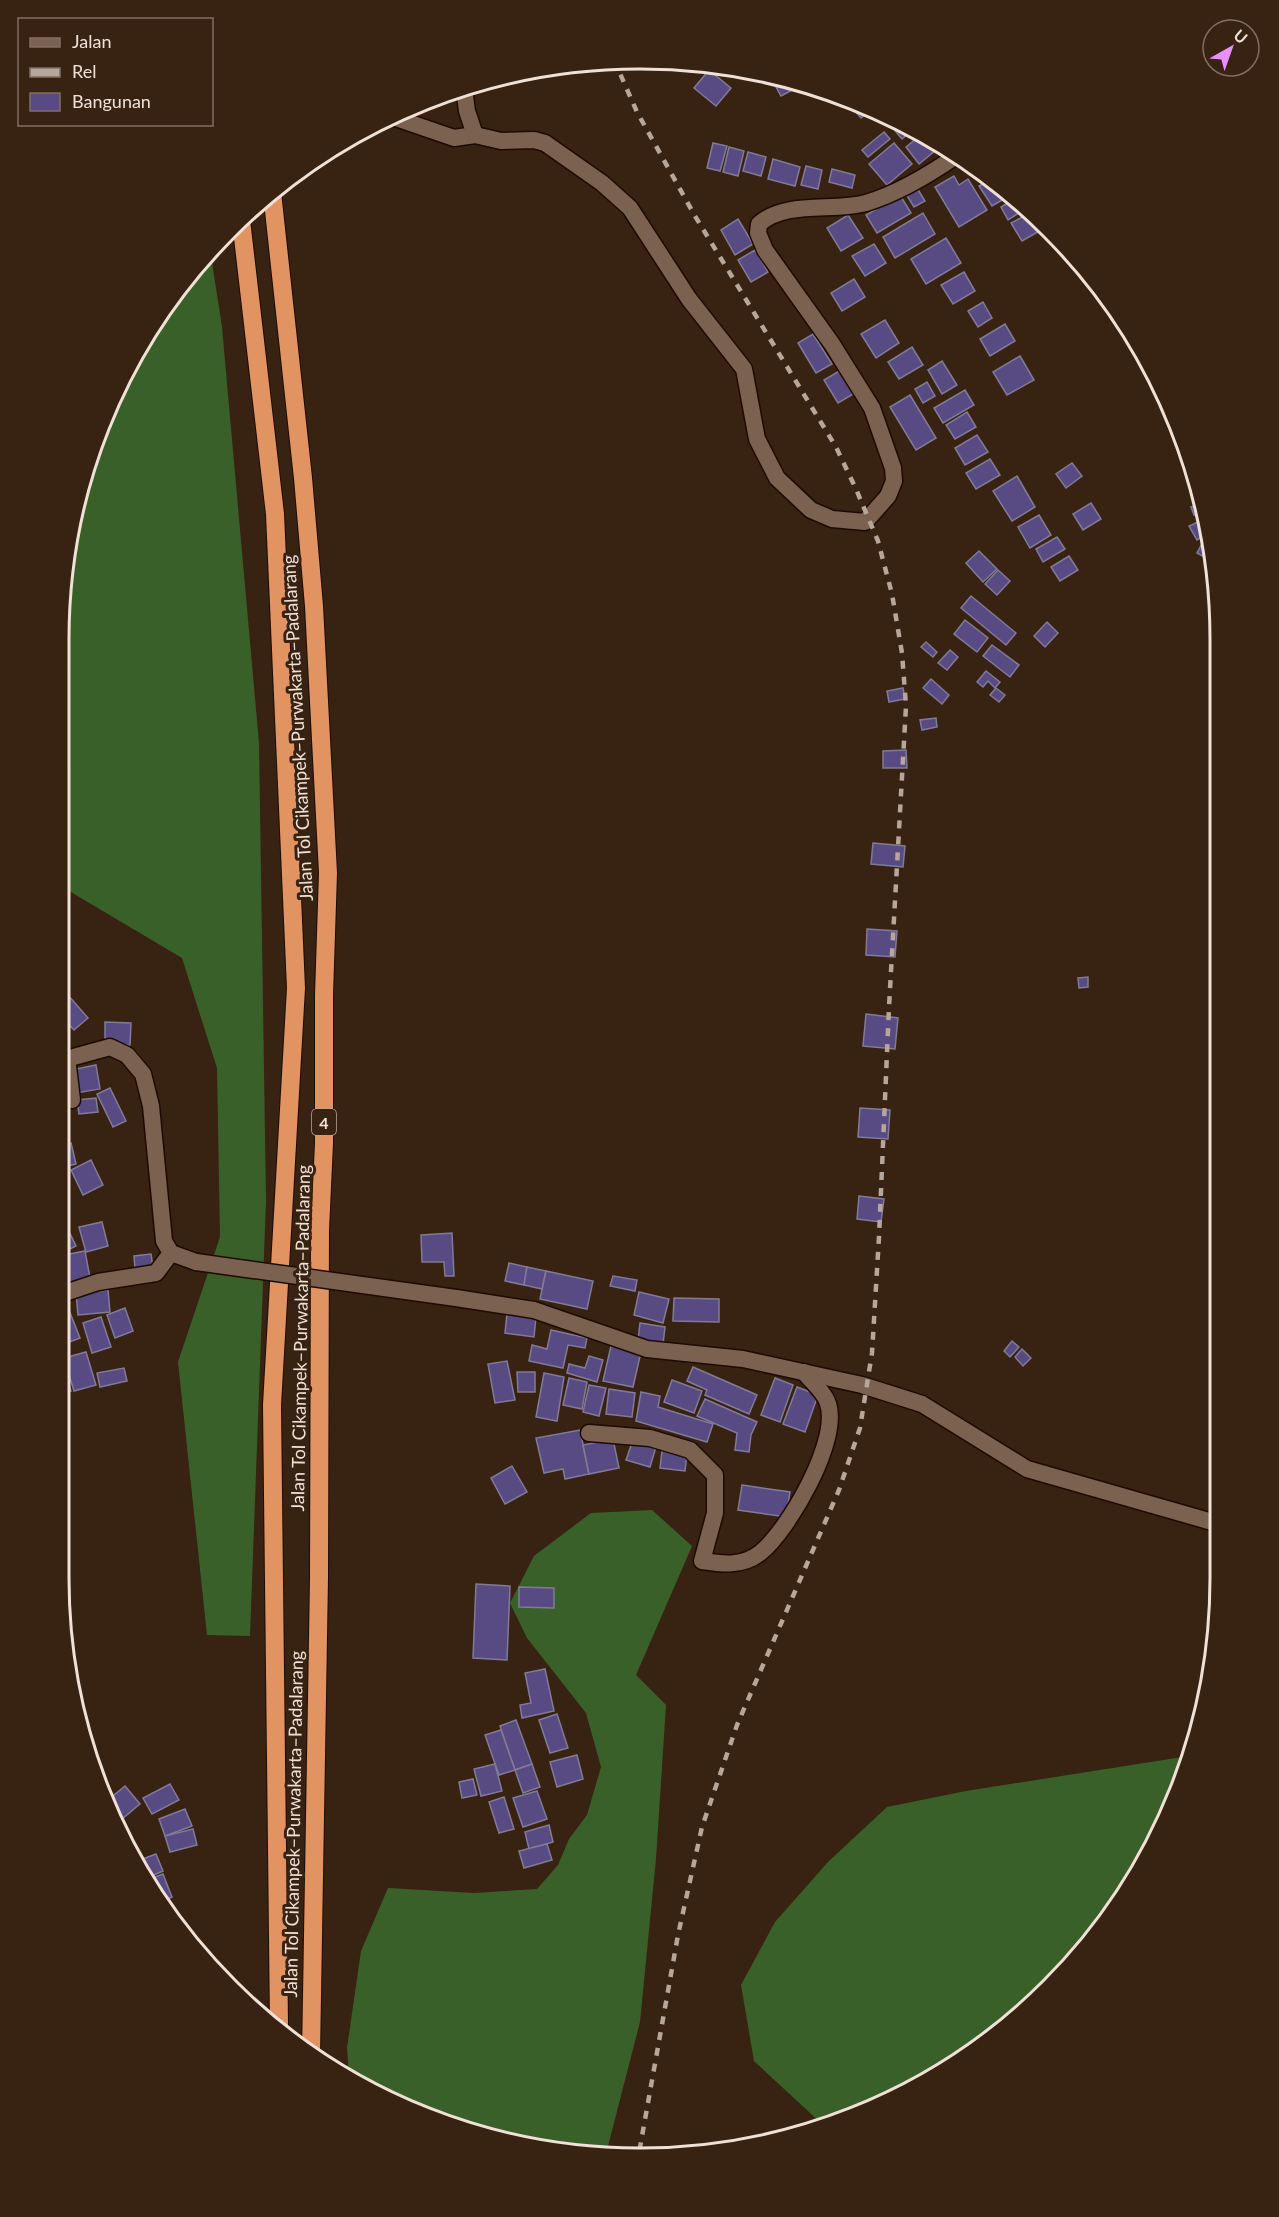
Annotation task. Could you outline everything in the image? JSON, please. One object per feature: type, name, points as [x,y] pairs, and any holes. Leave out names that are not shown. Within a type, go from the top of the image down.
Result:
[{"type":"highway","name":"Jalan Tol Cikampek–Purwakarta–Padalarang","points":[[273,203],[303,478],[314,606],[328,873],[324,994],[324,1143],[320,1230],[319,1578],[311,2044]]},
{"type":"highway","name":"Jalan Tol Cikampek–Purwakarta–Padalarang","points":[[242,230],[275,514],[296,988],[273,1405],[279,2019]]},
{"type":"street","points":[[465,96],[475,135]]},
{"type":"street","points":[[403,120],[454,138],[475,135],[501,141],[534,140],[545,143],[602,183],[630,208],[689,299],[744,369],[758,439],[777,478],[811,510],[844,522],[870,520],[888,496],[894,481],[893,468],[872,408],[832,344],[765,250],[758,233],[759,224],[776,214],[866,203],[911,182],[949,160]]},
{"type":"street","points":[[69,1057],[110,1047],[127,1054],[143,1074],[151,1106],[161,1228],[166,1246],[171,1252],[196,1262],[534,1311],[647,1349],[743,1359],[862,1384],[922,1404],[1027,1469],[1210,1521]]},
{"type":"street","points":[[69,1086],[72,1100]]},
{"type":"street","points":[[69,1292],[98,1282],[156,1273],[171,1252]]},
{"type":"street","points":[[589,1433],[650,1438],[690,1449],[715,1475],[715,1513],[702,1561],[732,1565],[759,1554],[790,1519],[823,1452],[830,1424],[827,1401],[804,1372]]},
{"type":"green space","points":[[212,262],[222,327],[259,743],[266,1201],[250,1636],[207,1635],[178,1362],[220,1237],[217,1068],[182,958],[69,891],[70,602],[80,528],[88,492],[112,421],[145,354],[187,292]]},
{"type":"green space","points":[[652,1510],[692,1546],[636,1675],[666,1705],[656,1859],[640,2022],[608,2147],[565,2143],[492,2129],[421,2105],[349,2068],[347,2048],[361,1951],[388,1888],[474,1893],[537,1889],[558,1865],[569,1839],[587,1815],[601,1767],[586,1713],[527,1638],[510,1603],[534,1556],[591,1513]]},
{"type":"green space","points":[[1181,1757],[1167,1796],[1134,1863],[1092,1925],[1043,1981],[987,2030],[925,2072],[858,2105],[817,2120],[754,2061],[741,1985],[775,1922],[828,1862],[887,1807],[966,1791]]},
{"type":"building","points":[[706,73],[714,74],[731,88],[716,106],[694,88]]},
{"type":"building","points":[[775,85],[793,90],[781,96]]},
{"type":"building","points":[[855,111],[865,115],[861,118]]},
{"type":"building","points":[[893,129],[906,135],[902,139]]},
{"type":"building","points":[[884,132],[890,139],[868,157],[862,150]]},
{"type":"building","points":[[915,140],[935,151],[919,164],[906,147]]},
{"type":"building","points":[[713,143],[727,146],[720,171],[707,168]]},
{"type":"building","points":[[894,143],[912,164],[887,185],[869,164]]},
{"type":"building","points":[[729,147],[744,151],[738,176],[723,172]]},
{"type":"building","points":[[748,152],[766,157],[761,176],[743,171]]},
{"type":"building","points":[[773,159],[800,167],[795,186],[768,179]]},
{"type":"building","points":[[806,166],[822,170],[818,189],[801,185]]},
{"type":"building","points":[[832,169],[855,175],[852,188],[829,182]]},
{"type":"building","points":[[954,176],[959,185],[968,179],[987,210],[959,227],[935,187]]},
{"type":"building","points":[[983,184],[1003,200],[992,206],[979,186]]},
{"type":"building","points":[[917,188],[925,201],[914,207],[906,194]]},
{"type":"building","points":[[900,195],[911,213],[877,233],[866,215]]},
{"type":"building","points":[[1007,204],[1018,213],[1008,220],[1001,207]]},
{"type":"building","points":[[923,213],[935,234],[895,258],[883,237]]},
{"type":"building","points":[[848,215],[863,238],[841,251],[827,228]]},
{"type":"building","points":[[1022,217],[1038,232],[1022,241],[1011,223]]},
{"type":"building","points":[[738,219],[753,244],[735,255],[721,230]]},
{"type":"building","points":[[946,238],[961,263],[926,284],[911,259]]},
{"type":"building","points":[[874,244],[886,263],[865,276],[852,256]]},
{"type":"building","points":[[755,250],[768,272],[751,282],[738,260]]},
{"type":"building","points":[[964,272],[975,291],[953,304],[941,285]]},
{"type":"building","points":[[854,279],[865,297],[842,311],[831,293]]},
{"type":"building","points":[[983,302],[992,318],[978,327],[968,311]]},
{"type":"building","points":[[885,320],[899,343],[876,358],[861,334]]},
{"type":"building","points":[[1005,324],[1015,341],[990,356],[980,339]]},
{"type":"building","points":[[813,334],[832,364],[816,373],[798,343]]},
{"type":"building","points":[[912,347],[923,365],[899,379],[888,362]]},
{"type":"building","points":[[1020,356],[1034,380],[1007,395],[993,372]]},
{"type":"building","points":[[942,361],[957,385],[942,394],[928,370]]},
{"type":"building","points":[[841,370],[855,393],[838,403],[824,380]]},
{"type":"building","points":[[927,382],[935,396],[923,403],[915,389]]},
{"type":"building","points":[[965,390],[974,405],[943,423],[934,408]]},
{"type":"building","points":[[910,395],[936,438],[916,450],[890,407]]},
{"type":"building","points":[[967,412],[976,427],[955,439],[946,425]]},
{"type":"building","points":[[977,435],[988,452],[965,465],[955,448]]},
{"type":"building","points":[[990,459],[1000,475],[976,489],[966,473]]},
{"type":"building","points":[[1072,463],[1082,476],[1066,488],[1056,474]]},
{"type":"building","points":[[1017,476],[1035,507],[1012,521],[993,491]]},
{"type":"building","points":[[1091,503],[1101,519],[1083,530],[1073,514]]},
{"type":"building","points":[[1194,506],[1196,514],[1194,515],[1191,507]]},
{"type":"building","points":[[1039,515],[1051,535],[1030,548],[1018,527]]},
{"type":"building","points":[[1198,522],[1201,538],[1197,540],[1189,526]]},
{"type":"building","points":[[1057,537],[1065,549],[1043,562],[1036,549]]},
{"type":"building","points":[[1202,544],[1204,557],[1197,553]]},
{"type":"building","points":[[979,551],[997,569],[983,582],[966,563]]},
{"type":"building","points":[[1069,556],[1078,570],[1060,581],[1051,567]]},
{"type":"building","points":[[998,570],[1010,581],[997,595],[985,584]]},
{"type":"building","points":[[971,596],[1016,633],[1006,645],[961,608]]},
{"type":"building","points":[[965,620],[988,638],[977,652],[954,634]]},
{"type":"building","points":[[1047,622],[1058,633],[1045,647],[1034,636]]},
{"type":"building","points":[[926,642],[937,652],[933,657],[921,647]]},
{"type":"building","points":[[992,645],[1019,665],[1010,677],[983,656]]},
{"type":"building","points":[[950,650],[958,657],[947,670],[938,663]]},
{"type":"building","points":[[986,671],[1000,682],[995,688],[988,681],[983,687],[977,682]]},
{"type":"building","points":[[931,679],[949,695],[942,704],[923,688]]},
{"type":"building","points":[[903,688],[905,699],[889,702],[887,691]]},
{"type":"building","points":[[996,688],[1005,695],[999,702],[990,695]]},
{"type":"building","points":[[936,718],[937,727],[922,730],[920,720]]},
{"type":"building","points":[[906,750],[907,768],[883,768],[883,751]]},
{"type":"building","points":[[873,843],[905,846],[903,867],[871,864]]},
{"type":"building","points":[[867,929],[897,931],[895,957],[866,955]]},
{"type":"building","points":[[1088,977],[1088,987],[1079,988],[1078,978]]},
{"type":"building","points":[[69,996],[88,1018],[74,1030],[69,1025]]},
{"type":"building","points":[[866,1014],[898,1018],[895,1049],[863,1046]]},
{"type":"building","points":[[105,1022],[131,1023],[130,1045],[105,1044]]},
{"type":"building","points":[[96,1065],[100,1089],[76,1093],[71,1070]]},
{"type":"building","points":[[110,1088],[126,1121],[113,1127],[97,1094]]},
{"type":"building","points":[[96,1098],[98,1112],[79,1114],[77,1100]]},
{"type":"building","points":[[860,1108],[890,1110],[888,1139],[858,1137]]},
{"type":"building","points":[[71,1143],[76,1164],[69,1166],[69,1144]]},
{"type":"building","points":[[91,1160],[103,1185],[83,1195],[71,1170]]},
{"type":"building","points":[[859,1196],[884,1199],[881,1222],[857,1219]]},
{"type":"building","points":[[102,1222],[108,1246],[86,1252],[79,1227]]},
{"type":"building","points":[[69,1231],[76,1246],[69,1250]]},
{"type":"building","points":[[452,1233],[454,1276],[445,1276],[444,1262],[422,1262],[421,1235]]},
{"type":"building","points":[[85,1251],[91,1283],[69,1288],[69,1254]]},
{"type":"building","points":[[151,1254],[153,1267],[135,1269],[134,1256]]},
{"type":"building","points":[[509,1263],[527,1267],[524,1285],[505,1281]]},
{"type":"building","points":[[527,1267],[546,1271],[542,1289],[524,1285]]},
{"type":"building","points":[[546,1271],[593,1281],[587,1309],[540,1299]]},
{"type":"building","points":[[613,1276],[637,1280],[635,1291],[610,1286]]},
{"type":"building","points":[[108,1290],[110,1312],[78,1315],[76,1293]]},
{"type":"building","points":[[639,1292],[669,1299],[663,1323],[634,1315]]},
{"type":"building","points":[[674,1298],[719,1299],[719,1322],[673,1321]]},
{"type":"building","points":[[125,1308],[133,1331],[115,1338],[107,1315]]},
{"type":"building","points":[[69,1310],[80,1338],[69,1342]]},
{"type":"building","points":[[507,1313],[536,1317],[534,1337],[505,1333]]},
{"type":"building","points":[[101,1317],[111,1347],[92,1353],[83,1323]]},
{"type":"building","points":[[640,1323],[665,1327],[663,1344],[638,1340]]},
{"type":"building","points":[[551,1330],[587,1338],[585,1348],[568,1345],[563,1368],[529,1361],[532,1345],[547,1349]]},
{"type":"building","points":[[1012,1341],[1019,1347],[1010,1357],[1004,1351]]},
{"type":"building","points":[[611,1346],[641,1352],[633,1387],[603,1381]]},
{"type":"building","points":[[1022,1349],[1031,1358],[1023,1366],[1015,1357]]},
{"type":"building","points":[[86,1352],[96,1385],[74,1391],[69,1374],[69,1357]]},
{"type":"building","points":[[589,1356],[603,1360],[597,1382],[567,1373],[569,1364],[585,1368]]},
{"type":"building","points":[[507,1361],[515,1400],[495,1403],[488,1364]]},
{"type":"building","points":[[693,1367],[757,1395],[749,1414],[705,1395],[707,1390],[687,1381]]},
{"type":"building","points":[[124,1368],[127,1381],[100,1387],[97,1373]]},
{"type":"building","points":[[517,1372],[535,1372],[535,1392],[518,1392]]},
{"type":"building","points":[[544,1373],[564,1377],[557,1421],[536,1417]]},
{"type":"building","points":[[569,1378],[587,1382],[582,1409],[563,1405]]},
{"type":"building","points":[[775,1378],[793,1385],[780,1422],[761,1415]]},
{"type":"building","points":[[672,1380],[702,1391],[694,1413],[664,1402]]},
{"type":"building","points":[[589,1385],[606,1388],[599,1416],[583,1412]]},
{"type":"building","points":[[797,1387],[818,1395],[805,1432],[783,1424]]},
{"type":"building","points":[[609,1389],[635,1393],[632,1417],[606,1414]]},
{"type":"building","points":[[641,1392],[660,1396],[658,1407],[713,1424],[707,1442],[636,1421]]},
{"type":"building","points":[[705,1399],[757,1422],[751,1435],[749,1452],[735,1450],[737,1433],[697,1416]]},
{"type":"building","points":[[580,1430],[589,1474],[565,1479],[563,1469],[544,1473],[536,1438]]},
{"type":"building","points":[[613,1439],[619,1468],[589,1474],[583,1445]]},
{"type":"building","points":[[633,1440],[656,1447],[650,1467],[626,1460]]},
{"type":"building","points":[[662,1451],[687,1454],[685,1471],[660,1468]]},
{"type":"building","points":[[512,1466],[527,1492],[505,1504],[491,1478]]},
{"type":"building","points":[[742,1485],[790,1492],[786,1517],[738,1510]]},
{"type":"building","points":[[476,1584],[510,1586],[507,1660],[473,1658]]},
{"type":"building","points":[[519,1587],[554,1588],[554,1608],[519,1607]]},
{"type":"building","points":[[545,1669],[554,1711],[522,1718],[520,1705],[531,1703],[525,1673]]},
{"type":"building","points":[[557,1714],[568,1748],[550,1753],[539,1720]]},
{"type":"building","points":[[516,1720],[532,1764],[515,1770],[500,1726]]},
{"type":"building","points":[[501,1730],[515,1770],[499,1775],[485,1735]]},
{"type":"building","points":[[577,1755],[583,1779],[557,1787],[550,1762]]},
{"type":"building","points":[[495,1764],[502,1791],[481,1796],[474,1769]]},
{"type":"building","points":[[532,1764],[540,1787],[523,1793],[515,1770]]},
{"type":"building","points":[[473,1779],[477,1795],[462,1798],[459,1782]]},
{"type":"building","points":[[170,1784],[179,1800],[152,1814],[143,1798]]},
{"type":"building","points":[[125,1786],[140,1804],[123,1819],[112,1797]]},
{"type":"building","points":[[537,1791],[547,1819],[523,1827],[513,1798]]},
{"type":"building","points":[[504,1797],[514,1829],[499,1833],[489,1802]]},
{"type":"building","points":[[185,1809],[192,1826],[165,1836],[159,1819]]},
{"type":"building","points":[[549,1825],[553,1842],[529,1849],[525,1832]]},
{"type":"building","points":[[193,1829],[197,1845],[170,1852],[165,1836]]},
{"type":"building","points":[[547,1844],[552,1860],[524,1868],[519,1851]]},
{"type":"building","points":[[156,1854],[163,1871],[153,1875],[143,1859]]},
{"type":"building","points":[[163,1874],[172,1897],[168,1899],[154,1877]]},
{"type":"railway","points":[[618,70],[637,112],[695,216],[836,447],[856,489],[878,541],[892,594],[902,653],[906,706],[872,1353],[860,1428],[839,1490],[737,1725],[702,1827],[678,1935],[640,2148]]}]
